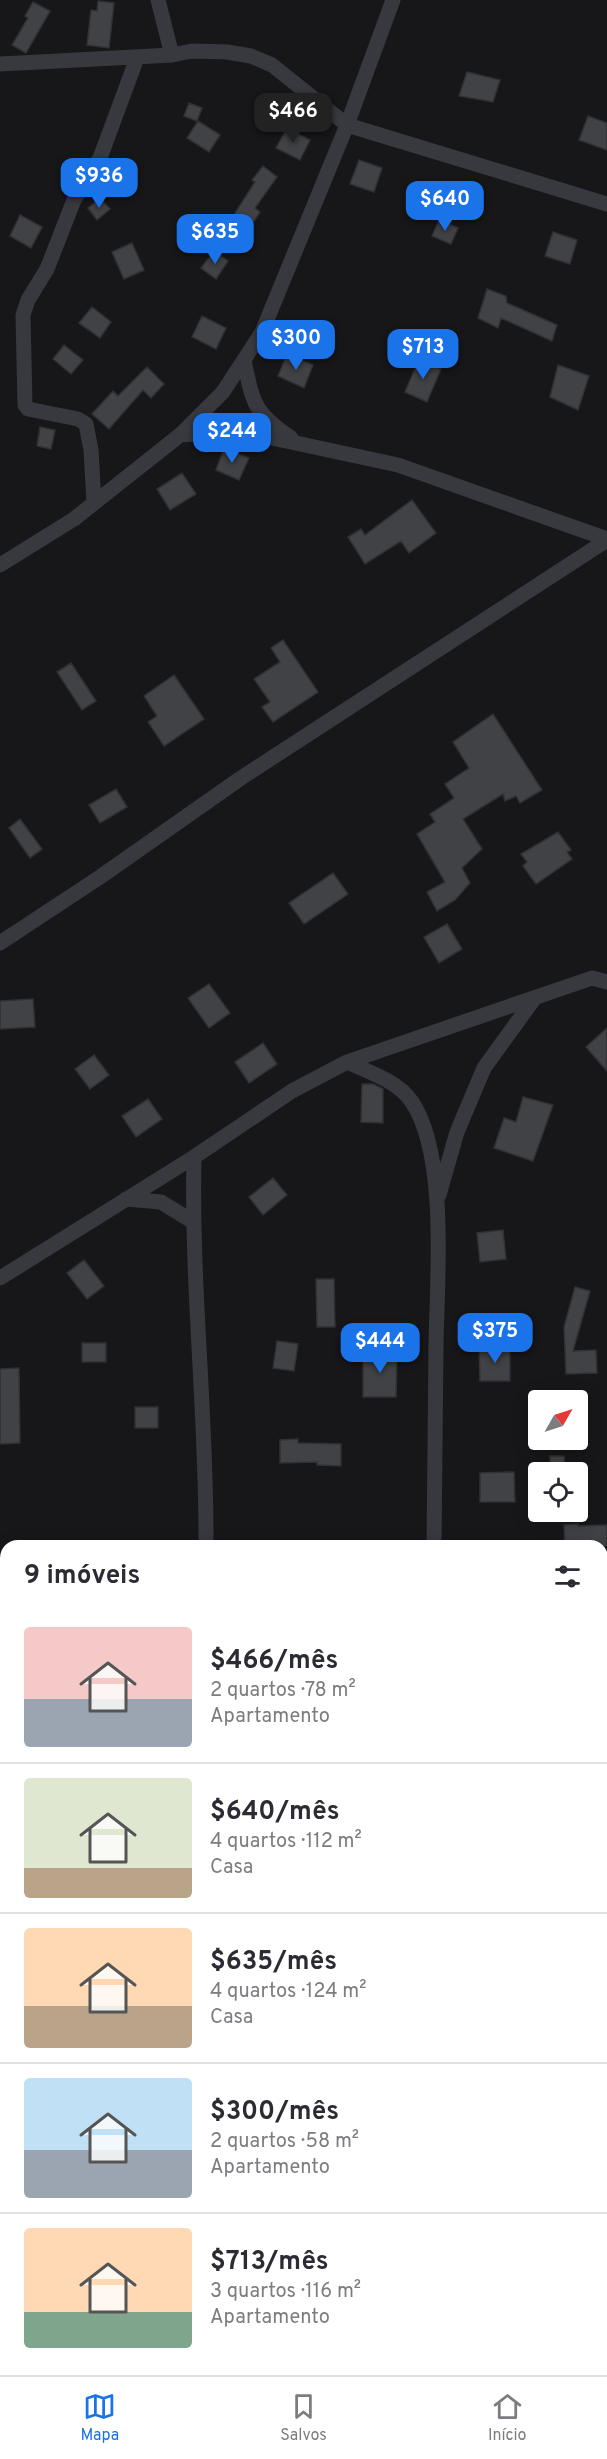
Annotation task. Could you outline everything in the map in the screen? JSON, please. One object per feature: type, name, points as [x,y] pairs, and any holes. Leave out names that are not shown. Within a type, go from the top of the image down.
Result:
[{"type":"street","points":[[158,0],[172,56]]},
{"type":"street","points":[[0,565],[74,519],[180,435],[223,392],[262,332],[347,125],[393,0]]},
{"type":"street","points":[[1,63],[172,56],[192,51],[227,52],[251,56],[272,65],[347,125],[607,204]]},
{"type":"street","points":[[94,502],[91,450],[86,424],[78,418],[28,409],[25,405],[23,315],[28,300],[47,269],[75,200],[100,158],[137,58]]},
{"type":"street","points":[[244,360],[257,409],[271,424],[297,443]]},
{"type":"street","points":[[180,435],[240,431],[398,465],[607,540]]},
{"type":"street","points":[[0,943],[100,877],[241,778],[607,540]]},
{"type":"street","points":[[0,1278],[194,1157],[292,1091],[347,1062],[591,978],[607,982]]},
{"type":"street","points":[[438,1201],[457,1132],[484,1068],[534,999]]},
{"type":"street","points":[[347,1062],[388,1081],[412,1102],[427,1135],[438,1201],[434,1540]]},
{"type":"street","points":[[194,1157],[192,1221],[207,1499],[206,1540]]},
{"type":"street","points":[[126,1199],[161,1202],[192,1221]]},
{"type":"building","points":[[98,1],[114,3],[109,48],[87,45],[91,10],[97,11]]},
{"type":"building","points":[[33,2],[50,11],[26,53],[12,45],[28,18],[25,16]]},
{"type":"building","points":[[467,72],[500,80],[493,102],[459,96]]},
{"type":"building","points":[[189,103],[202,108],[197,121],[184,116]]},
{"type":"building","points":[[588,116],[607,123],[607,150],[579,140]]},
{"type":"building","points":[[198,121],[220,135],[209,152],[187,138]]},
{"type":"building","points":[[287,128],[310,140],[300,160],[276,148]]},
{"type":"building","points":[[359,160],[382,168],[374,192],[350,184]]},
{"type":"building","points":[[263,166],[277,177],[255,208],[260,212],[249,229],[242,225],[236,234],[226,227],[255,182],[252,180]]},
{"type":"building","points":[[100,198],[110,209],[97,220],[88,208]]},
{"type":"building","points":[[20,215],[42,227],[31,248],[10,236]]},
{"type":"building","points":[[439,220],[458,228],[451,244],[432,236]]},
{"type":"building","points":[[553,232],[577,240],[570,264],[545,256]]},
{"type":"building","points":[[132,243],[144,270],[124,279],[112,252]]},
{"type":"building","points":[[214,251],[228,261],[216,279],[201,268]]},
{"type":"building","points":[[487,289],[506,296],[507,303],[557,325],[552,341],[501,318],[498,328],[478,318]]},
{"type":"building","points":[[92,307],[111,322],[100,338],[79,323]]},
{"type":"building","points":[[202,316],[226,328],[216,349],[192,337]]},
{"type":"building","points":[[64,345],[83,360],[71,374],[53,359]]},
{"type":"building","points":[[287,354],[313,365],[304,388],[278,376]]},
{"type":"building","points":[[419,359],[441,369],[427,402],[405,392]]},
{"type":"building","points":[[558,365],[589,376],[578,410],[550,397]]},
{"type":"building","points":[[147,367],[164,384],[151,398],[143,390],[109,429],[92,414],[113,391],[118,396]]},
{"type":"building","points":[[40,427],[55,430],[51,449],[37,446]]},
{"type":"building","points":[[224,448],[249,458],[239,480],[216,470]]},
{"type":"building","points":[[182,473],[196,494],[170,510],[157,489]]},
{"type":"building","points":[[412,500],[436,533],[409,553],[401,541],[365,564],[348,537],[361,529],[365,535]]},
{"type":"building","points":[[283,640],[318,692],[273,722],[262,707],[270,702],[254,679],[280,662],[271,648]]},
{"type":"building","points":[[71,663],[96,701],[82,710],[57,672]]},
{"type":"building","points":[[174,675],[204,719],[164,746],[148,722],[157,716],[144,696]]},
{"type":"building","points":[[493,714],[542,790],[520,803],[516,796],[505,801],[503,794],[463,819],[482,849],[462,868],[470,883],[455,900],[437,911],[427,892],[445,882],[417,834],[435,822],[430,814],[454,798],[445,784],[469,768],[453,742]]},
{"type":"building","points":[[116,789],[127,807],[100,823],[89,805]]},
{"type":"building","points":[[20,819],[42,849],[30,858],[9,828]]},
{"type":"building","points":[[558,832],[571,850],[567,852],[572,859],[536,884],[523,866],[527,862],[521,854]]},
{"type":"building","points":[[333,873],[348,894],[304,924],[289,903]]},
{"type":"building","points":[[447,924],[462,949],[439,963],[424,937]]},
{"type":"building","points":[[209,984],[230,1013],[209,1028],[188,998]]},
{"type":"building","points":[[33,999],[35,1027],[0,1029],[0,1001]]},
{"type":"building","points":[[607,1028],[607,1071],[586,1047]]},
{"type":"building","points":[[263,1043],[277,1064],[249,1083],[235,1062]]},
{"type":"building","points":[[94,1055],[109,1075],[90,1089],[75,1069]]},
{"type":"building","points":[[362,1084],[373,1084],[383,1089],[383,1123],[361,1122]]},
{"type":"building","points":[[523,1097],[553,1105],[533,1161],[494,1148],[504,1118],[516,1122]]},
{"type":"building","points":[[148,1099],[162,1119],[136,1137],[122,1116]]},
{"type":"building","points":[[273,1178],[287,1195],[263,1215],[249,1197]]},
{"type":"building","points":[[503,1230],[506,1259],[480,1262],[477,1233]]},
{"type":"building","points":[[84,1260],[104,1286],[87,1299],[67,1273]]},
{"type":"building","points":[[316,1279],[334,1279],[335,1327],[317,1327]]},
{"type":"building","points":[[575,1287],[590,1291],[573,1351],[596,1350],[597,1373],[566,1374],[564,1327]]},
{"type":"building","points":[[277,1341],[298,1344],[294,1371],[273,1368]]},
{"type":"building","points":[[82,1343],[106,1343],[106,1362],[82,1362]]},
{"type":"building","points":[[479,1347],[510,1347],[510,1381],[480,1381]]},
{"type":"building","points":[[363,1352],[397,1352],[396,1397],[363,1397]]},
{"type":"building","points":[[19,1368],[20,1443],[0,1444],[0,1369]]},
{"type":"building","points":[[135,1407],[158,1407],[158,1428],[135,1428]]},
{"type":"building","points":[[298,1439],[298,1443],[341,1444],[341,1466],[317,1465],[317,1462],[280,1463],[280,1440]]},
{"type":"building","points":[[550,1456],[564,1456],[564,1462],[550,1462]]},
{"type":"building","points":[[514,1472],[515,1502],[480,1502],[480,1473]]},
{"type":"building","points":[[564,1525],[607,1525],[607,1540],[565,1540]]}]
